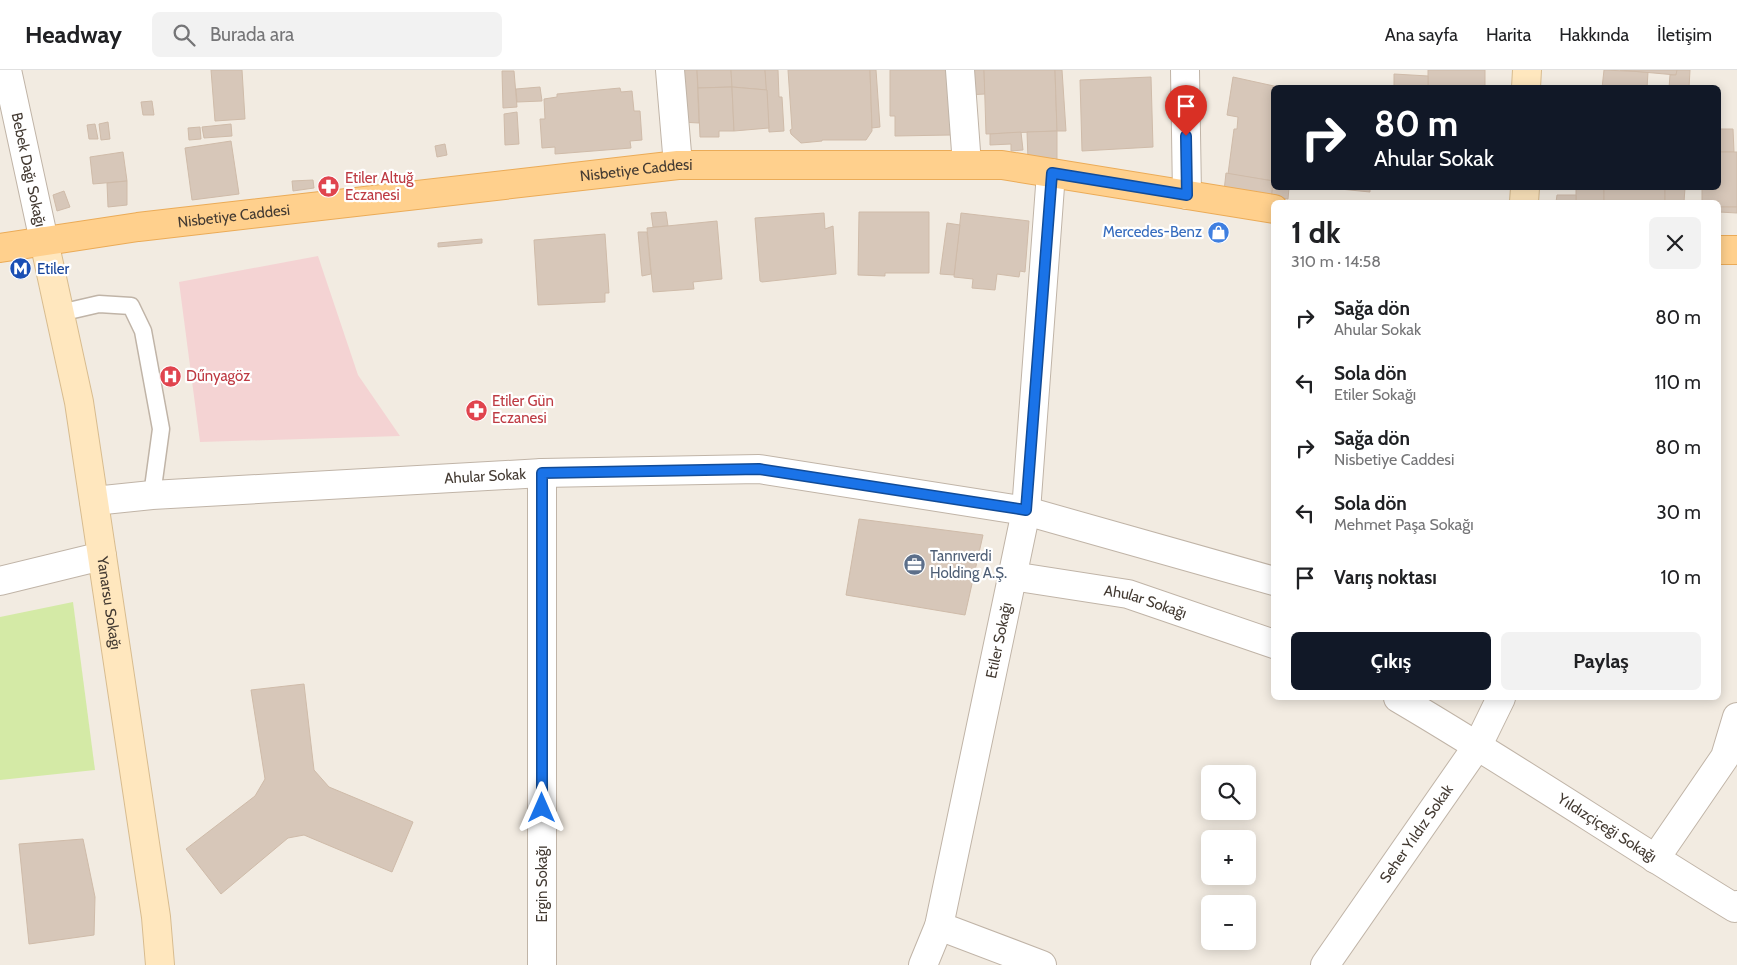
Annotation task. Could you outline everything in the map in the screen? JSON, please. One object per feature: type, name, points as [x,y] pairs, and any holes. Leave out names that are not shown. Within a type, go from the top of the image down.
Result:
[{"type":"main road","name":"Nisbetiye Caddesi","points":[[0,248],[138,227],[678,166],[1002,165],[1271,209]]},
{"type":"main road","points":[[1721,250],[1737,250]]},
{"type":"street","name":"Bebek Dağı Sokağı","points":[[7,70],[44,241]]},
{"type":"street","points":[[670,70],[678,166]]},
{"type":"street","points":[[960,70],[967,165]]},
{"type":"street","points":[[1185,70],[1187,195]]},
{"type":"street","points":[[1526,85],[1527,70]]},
{"type":"street","points":[[1534,85],[1541,70]]},
{"type":"street","name":"Etiler Sokağı","points":[[923,965],[938,926],[1026,510],[1052,173]]},
{"type":"street","name":"Yanarsu Sokağı","points":[[44,241],[79,402],[154,907],[160,965]]},
{"type":"street","name":"Ahular Sokak","points":[[94,501],[152,495],[542,473],[759,469],[1026,510]]},
{"type":"street","name":"Ergin Sokağı","points":[[542,473],[542,965]]},
{"type":"street","points":[[1026,510],[1271,580]]},
{"type":"street","points":[[0,581],[102,556]]},
{"type":"street","name":"Ahular Sokağı","points":[[1012,576],[1128,594],[1271,643]]},
{"type":"street","points":[[1401,700],[1478,745]]},
{"type":"street","name":"Seher Yıldız Sokak","points":[[1325,965],[1478,745],[1500,700]]},
{"type":"street","points":[[1655,859],[1731,760],[1737,717]]},
{"type":"street","name":"Yıldızçiçeği Sokağı","points":[[1478,745],[1655,859],[1735,908],[1737,906]]},
{"type":"street","points":[[938,926],[1042,965]]},
{"type":"lane","points":[[60,313],[99,304],[130,306],[143,331],[161,429],[152,495]]},
{"type":"shaded area","points":[[318,256],[358,375],[400,436],[200,442],[179,282]]},
{"type":"green space","points":[[73,602],[95,770],[0,780],[0,617]]},
{"type":"building","points":[[211,70],[242,70],[245,119],[215,121]]},
{"type":"building","points":[[678,70],[697,70],[699,123],[680,122]]},
{"type":"building","points":[[697,70],[731,70],[732,87],[698,88]]},
{"type":"building","points":[[731,70],[765,70],[767,90],[732,87]]},
{"type":"building","points":[[765,70],[778,70],[779,97],[782,97],[784,131],[769,132]]},
{"type":"building","points":[[788,70],[870,70],[872,131],[866,140],[822,140],[801,143],[791,134],[790,130],[792,129]]},
{"type":"building","points":[[870,70],[876,70],[880,127],[872,128]]},
{"type":"building","points":[[890,70],[954,70],[951,135],[895,136],[895,116],[890,116]]},
{"type":"building","points":[[965,70],[984,70],[985,94],[966,95]]},
{"type":"building","points":[[984,70],[1055,70],[1057,131],[986,134]]},
{"type":"building","points":[[1055,70],[1062,70],[1066,131],[1057,131]]},
{"type":"building","points":[[1428,70],[1485,70],[1485,85],[1428,85]]},
{"type":"building","points":[[1604,70],[1648,72],[1647,85],[1602,85]]},
{"type":"building","points":[[1620,70],[1677,70],[1676,75]]},
{"type":"building","points":[[1677,70],[1690,70],[1689,85],[1669,85],[1670,75],[1676,75]]},
{"type":"building","points":[[502,71],[514,71],[517,107],[503,108]]},
{"type":"building","points":[[1394,74],[1428,76],[1428,85],[1394,85]]},
{"type":"building","points":[[1151,77],[1153,147],[1082,151],[1080,80]]},
{"type":"building","points":[[1233,77],[1271,85],[1271,181],[1228,174],[1234,129],[1237,129],[1238,117],[1227,115]]},
{"type":"building","points":[[540,87],[542,101],[517,102],[516,89]]},
{"type":"building","points":[[732,87],[734,131],[719,131],[719,137],[700,137],[698,88]]},
{"type":"building","points":[[732,87],[767,90],[769,128],[734,131]]},
{"type":"building","points":[[620,88],[621,92],[632,91],[634,111],[640,111],[642,140],[630,141],[631,148],[555,154],[555,147],[542,148],[540,119],[545,119],[544,99],[557,97],[557,94]]},
{"type":"building","points":[[152,101],[154,115],[143,115],[141,102]]},
{"type":"building","points":[[517,112],[519,144],[505,145],[504,114]]},
{"type":"building","points":[[108,122],[110,139],[101,140],[99,124]]},
{"type":"building","points":[[95,124],[98,139],[89,139],[87,125]]},
{"type":"building","points":[[231,124],[232,136],[204,138],[202,127]]},
{"type":"building","points":[[200,127],[201,139],[189,140],[188,128]]},
{"type":"building","points":[[1721,129],[1733,129],[1734,152],[1721,152]]},
{"type":"building","points":[[1057,131],[1057,163],[1028,160],[1027,132]]},
{"type":"building","points":[[1021,132],[1023,150],[1011,151],[1011,144],[990,145],[990,134]]},
{"type":"building","points":[[231,141],[239,194],[192,200],[185,148]]},
{"type":"building","points":[[445,144],[447,155],[437,157],[435,146]]},
{"type":"building","points":[[123,152],[127,181],[93,184],[90,157]]},
{"type":"building","points":[[1721,152],[1737,152],[1737,207],[1721,207],[1721,200],[1702,200],[1702,190],[1721,190]]},
{"type":"building","points":[[1226,173],[1271,181],[1271,197],[1224,191]]},
{"type":"building","points":[[313,180],[314,188],[293,191],[292,181]]},
{"type":"building","points":[[127,181],[127,205],[108,207],[107,183]]},
{"type":"building","points":[[1272,190],[1289,190],[1288,199],[1272,196]]},
{"type":"building","points":[[1350,190],[1370,190],[1370,192]]},
{"type":"building","points":[[1576,190],[1604,190],[1604,200],[1576,200]]},
{"type":"building","points":[[1604,190],[1665,190],[1665,200],[1604,200]]},
{"type":"building","points":[[1665,190],[1685,190],[1684,200],[1665,200]]},
{"type":"building","points":[[64,191],[70,207],[57,211],[53,195]]},
{"type":"building","points":[[1557,195],[1576,195],[1576,200],[1556,200]]},
{"type":"building","points":[[1721,207],[1737,207],[1737,213],[1721,212]]},
{"type":"building","points":[[666,212],[668,226],[653,227],[651,213]]},
{"type":"building","points":[[859,212],[929,212],[929,273],[885,273],[885,276],[858,275]]},
{"type":"building","points":[[824,213],[825,229],[833,226],[836,274],[760,281],[755,218]]},
{"type":"building","points":[[961,213],[1029,221],[1025,272],[1020,271],[1019,277],[997,274],[995,290],[972,288],[973,279],[954,277]]},
{"type":"building","points":[[717,221],[722,279],[693,282],[694,289],[653,292],[647,228]]},
{"type":"building","points":[[947,223],[960,225],[954,275],[940,274]]},
{"type":"building","points":[[638,232],[647,232],[651,274],[642,276]]},
{"type":"building","points":[[605,234],[609,293],[605,293],[605,302],[538,305],[534,240]]},
{"type":"building","points":[[482,239],[482,243],[438,247],[438,243]]},
{"type":"building","name":"Tanrıverdi Holding A.Ş.","points":[[859,519],[983,535],[965,615],[846,595]]},
{"type":"building","points":[[304,684],[314,770],[329,787],[413,822],[392,872],[304,835],[288,838],[221,894],[186,849],[255,796],[265,779],[251,690]]},
{"type":"building","points":[[83,839],[95,897],[94,935],[29,944],[19,844]]},
{"type":"place","name":"Etiler Altuğ Eczanesi","points":[[329,187]]},
{"type":"place","name":"Mercedes-Benz","points":[[1218,232]]},
{"type":"place","name":"Etiler","points":[[21,269]]},
{"type":"place","name":"Dűnyagöz","points":[[170,376]]},
{"type":"place","name":"Etiler Gün Eczanesi","points":[[476,410]]},
{"type":"place","name":"Tanrıverdi Holding A.Ş.","points":[[914,565]]},
{"type":"route","points":[[542,808],[542,473],[759,469],[1026,510],[1052,173],[1187,195],[1186,136]]}]
